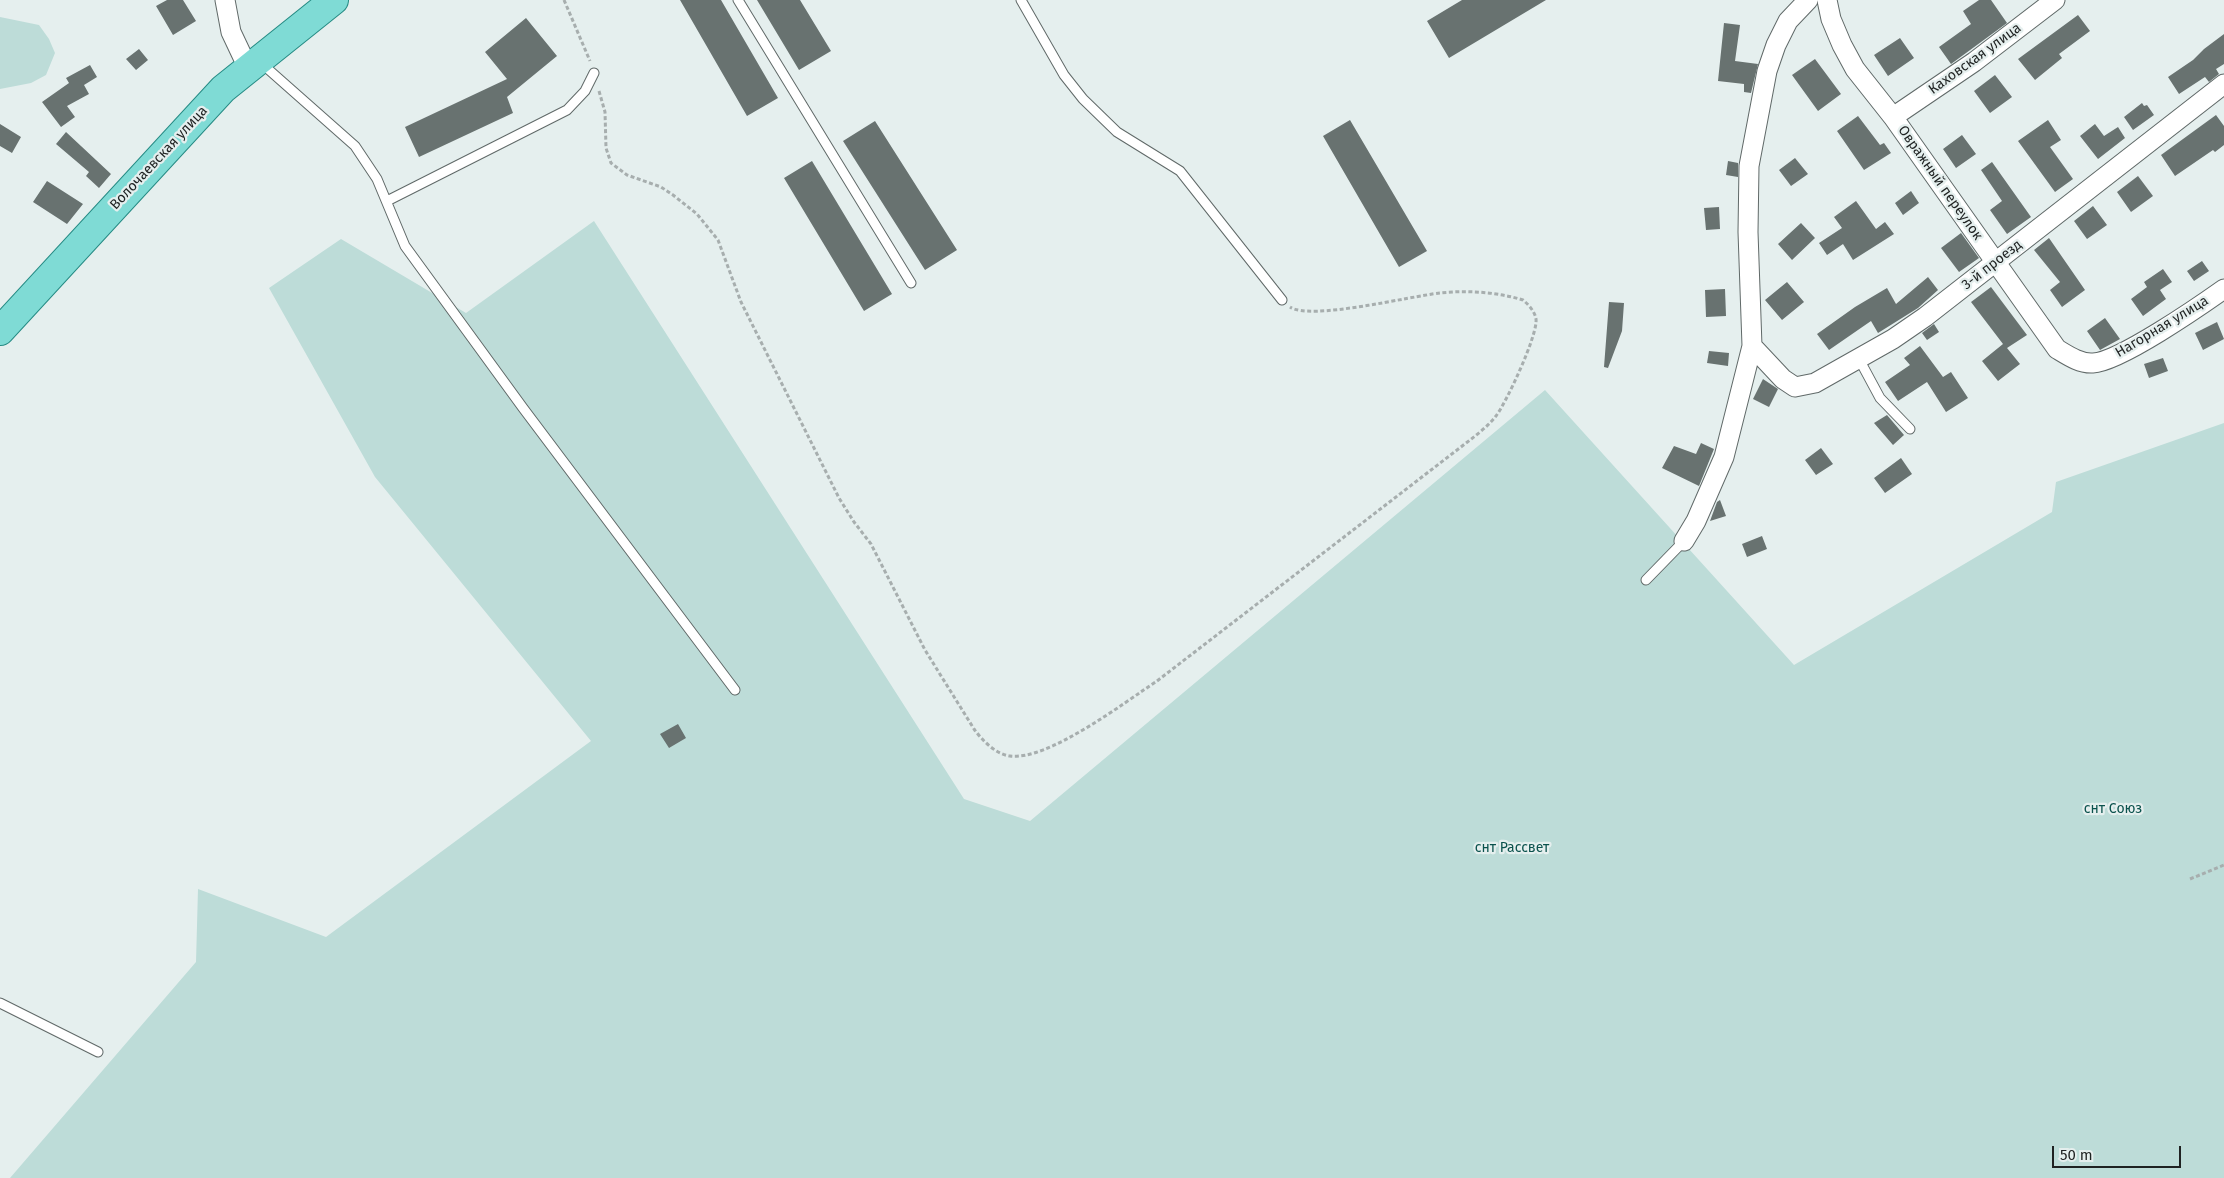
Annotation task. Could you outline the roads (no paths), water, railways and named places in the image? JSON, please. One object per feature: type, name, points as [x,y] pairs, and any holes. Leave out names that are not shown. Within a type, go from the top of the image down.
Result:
[{"type":"main road","name":"Волочаевская улица","points":[[0,331],[213,99],[253,64],[334,0]]},
{"type":"street","points":[[225,0],[231,32],[253,64]]},
{"type":"street","points":[[1684,541],[1696,520],[1724,457],[1752,346],[1748,232],[1750,154],[1767,70],[1776,44],[1788,22],[1808,0]]},
{"type":"street","name":"Овражный переулок","points":[[1827,0],[1831,19],[1842,45],[1856,69],[1893,117],[2047,337],[2057,349],[2069,356]]},
{"type":"street","name":"Каховская улица","points":[[1893,117],[1974,62],[2055,0]]},
{"type":"street","name":"3-й проезд","points":[[1752,346],[1783,379],[1795,387],[1815,383],[1859,359],[1925,317],[2224,84]]},
{"type":"street","name":"Нагорная улица","points":[[2069,356],[2090,364],[2108,360],[2140,343],[2224,289]]},
{"type":"lane","points":[[738,0],[911,283]]},
{"type":"lane","points":[[1022,0],[1064,75],[1082,99],[1117,132],[1180,171],[1282,300]]},
{"type":"lane","points":[[253,64],[356,146],[378,179],[405,246],[522,408],[734,690]]},
{"type":"lane","points":[[387,201],[556,117],[576,103],[594,73]]},
{"type":"lane","points":[[1859,359],[1880,398],[1910,430]]},
{"type":"lane","points":[[1646,580],[1684,541]]},
{"type":"lane","points":[[0,1003],[98,1052]]},
{"type":"park label","name":"снт Союз","points":[[2113,809]]},
{"type":"park label","name":"снт Рассвет","points":[[1512,848]]}]
